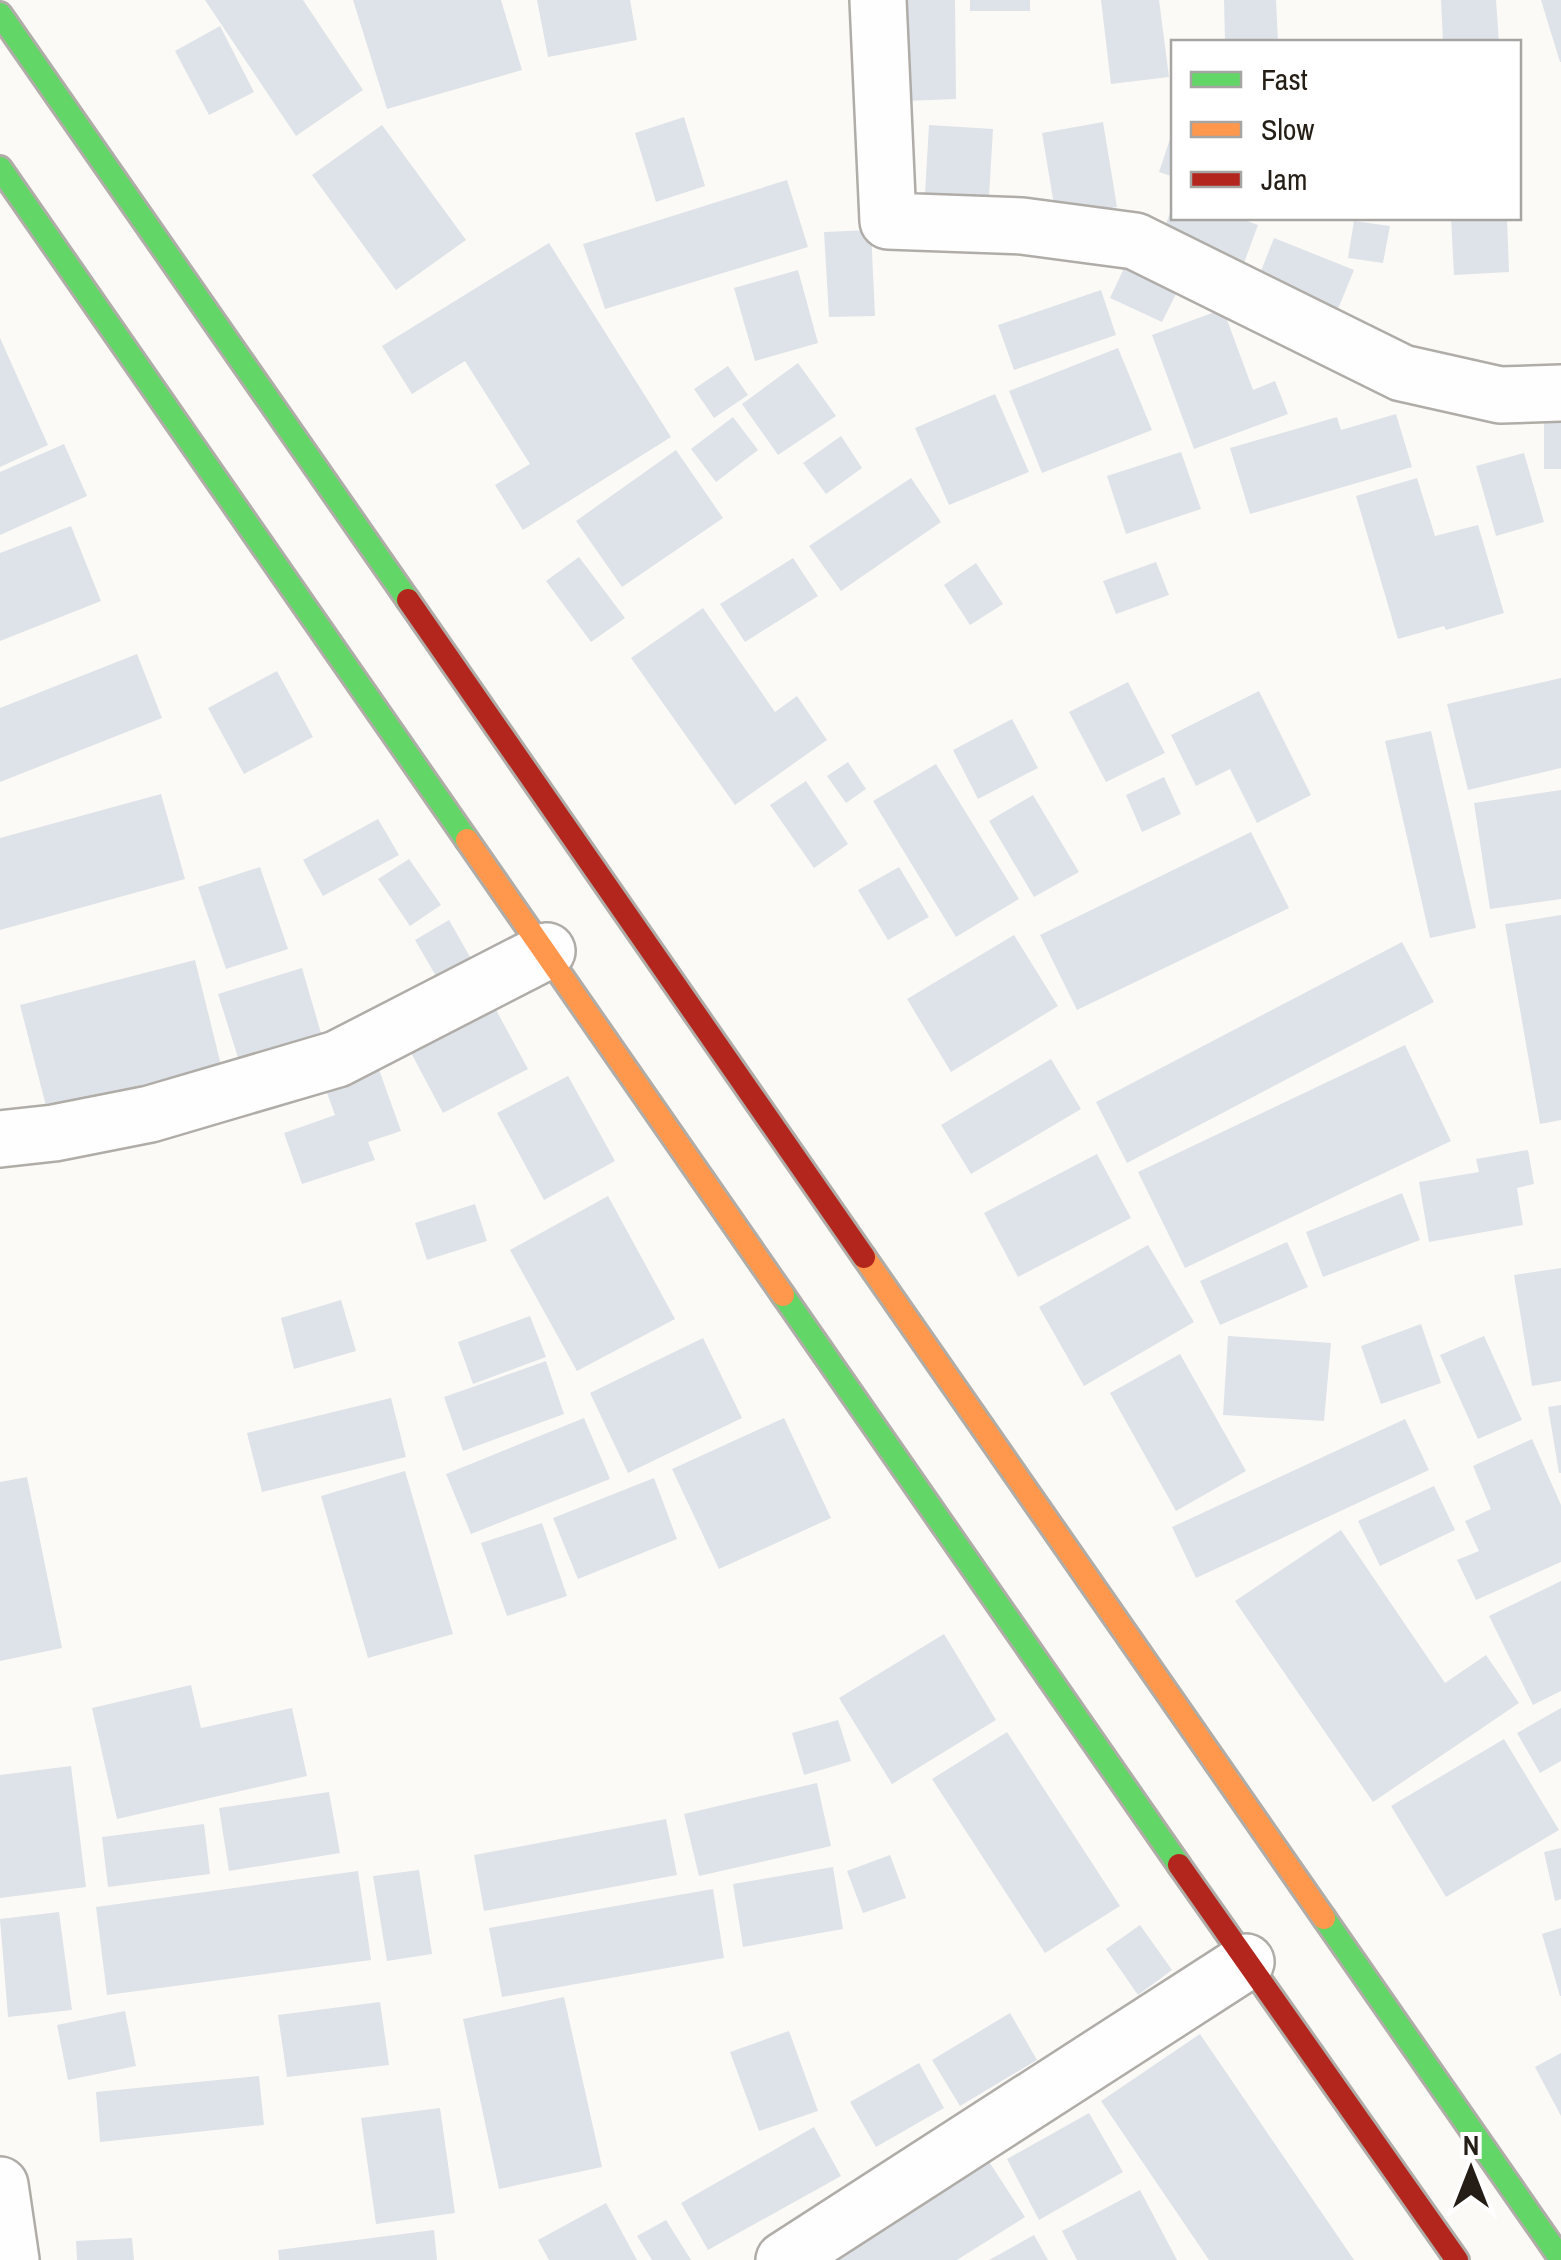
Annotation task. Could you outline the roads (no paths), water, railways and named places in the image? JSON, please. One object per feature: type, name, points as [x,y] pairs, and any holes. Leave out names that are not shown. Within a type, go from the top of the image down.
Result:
[{"type":"main road","points":[[0,14],[1556,2243]]},
{"type":"main road","points":[[0,168],[1246,1962],[1458,2260]]},
{"type":"street","points":[[878,0],[888,221],[1022,226],[1135,242],[1402,374],[1500,395],[1561,393]]},
{"type":"street","points":[[0,1138],[54,1133],[150,1114],[337,1059],[547,951]]},
{"type":"street","points":[[784,2260],[1246,1962]]},
{"type":"street","points":[[0,2185],[12,2260]]}]
